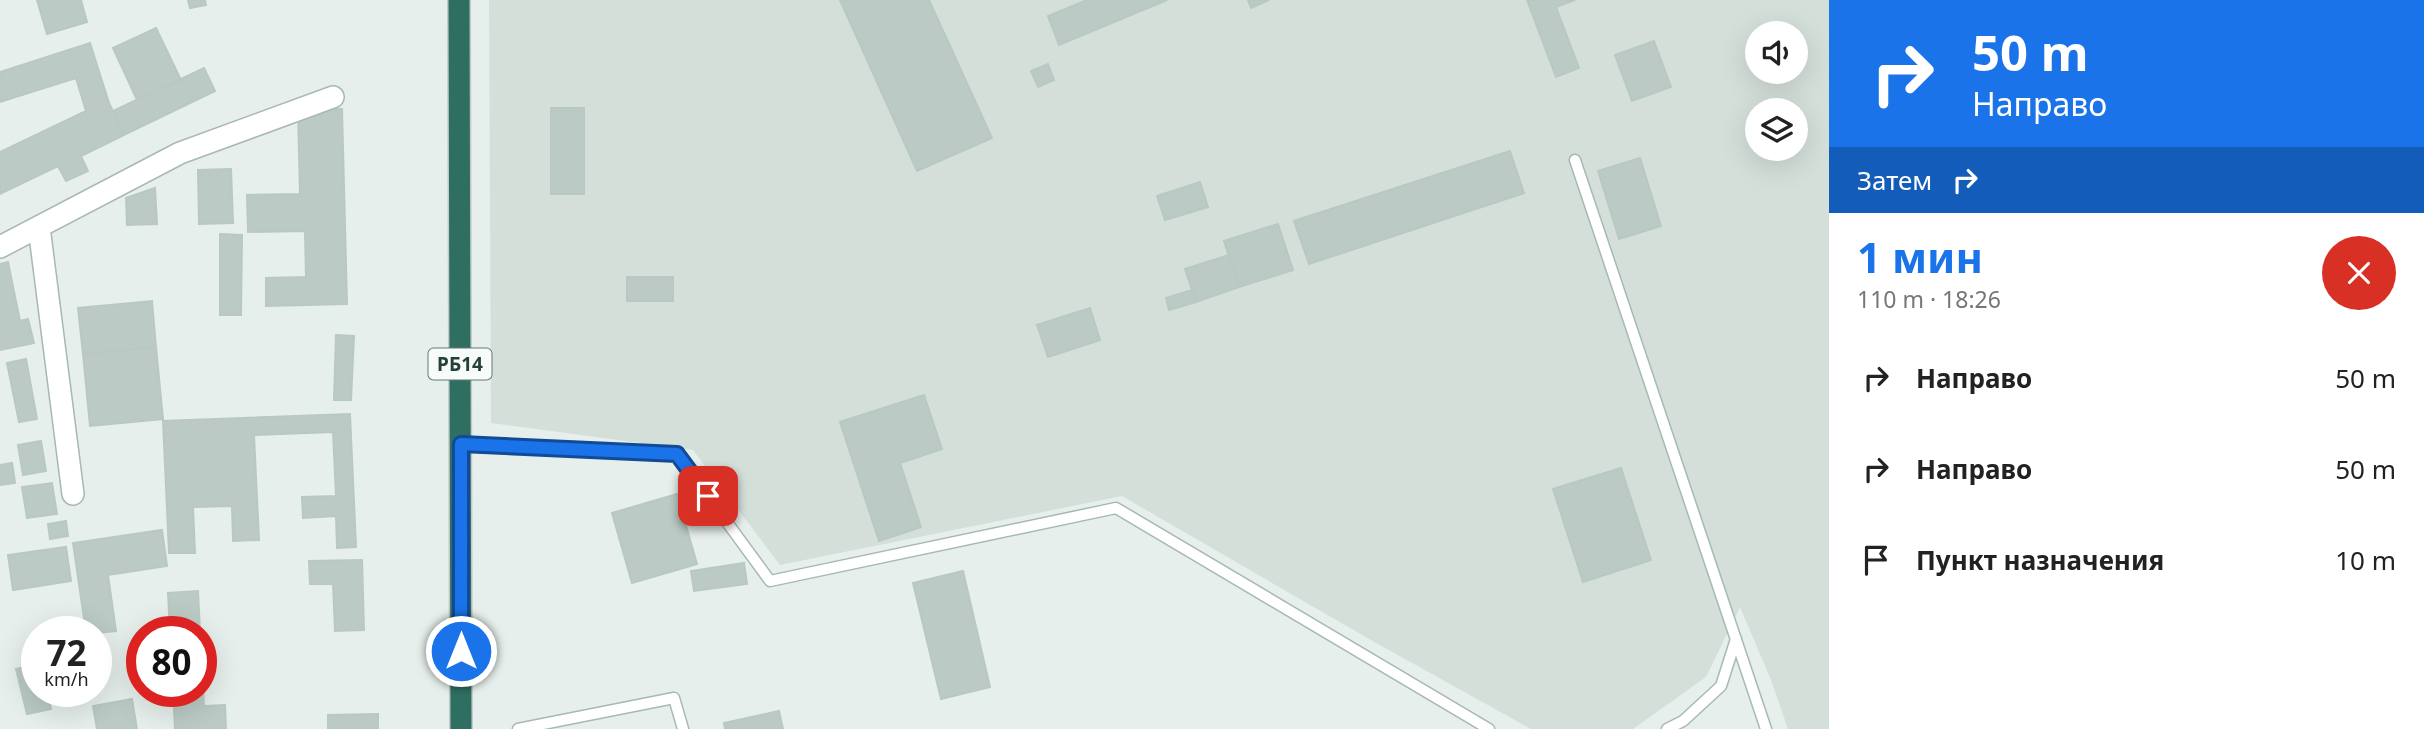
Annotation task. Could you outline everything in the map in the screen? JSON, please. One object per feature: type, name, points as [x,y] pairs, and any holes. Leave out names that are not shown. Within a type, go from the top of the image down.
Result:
[{"type":"highway","name":"РБ14","points":[[459,0],[461,729]]},
{"type":"street","points":[[0,247],[180,153],[333,97]]},
{"type":"street","points":[[39,227],[74,494]]},
{"type":"lane","points":[[1576,160],[1766,729]]},
{"type":"lane","points":[[461,444],[677,454],[770,581],[1115,508],[1489,729]]},
{"type":"lane","points":[[1667,729],[1683,721],[1721,686],[1736,639]]},
{"type":"lane","points":[[518,729],[674,698],[683,729]]},
{"type":"shaded area","points":[[489,0],[1829,0],[1829,729],[1788,729],[1771,680],[1740,607],[1706,677],[1633,729],[1531,729],[1122,496],[780,565],[693,450],[491,423]]},
{"type":"building","points":[[37,0],[81,0],[87,22],[47,34]]},
{"type":"building","points":[[188,0],[205,0],[206,5],[190,8]]},
{"type":"building","points":[[840,0],[929,0],[992,138],[917,171]]},
{"type":"building","points":[[1087,0],[1167,0],[1059,45],[1048,16]]},
{"type":"building","points":[[1248,0],[1269,0],[1251,8]]},
{"type":"building","points":[[1527,0],[1575,0],[1556,7],[1579,68],[1556,77]]},
{"type":"building","points":[[156,28],[181,80],[137,100],[113,48]]},
{"type":"building","points":[[1654,41],[1671,87],[1632,101],[1615,55]]},
{"type":"building","points":[[90,43],[109,103],[124,135],[81,156],[88,171],[66,181],[58,166],[0,194],[0,152],[86,111],[76,78],[0,102],[0,72]]},
{"type":"building","points":[[1048,64],[1054,80],[1038,87],[1031,71]]},
{"type":"building","points":[[204,68],[215,91],[124,135],[113,111]]},
{"type":"building","points":[[551,108],[584,108],[584,194],[551,194]]},
{"type":"building","points":[[342,109],[347,304],[266,306],[266,278],[306,277],[305,231],[248,232],[247,195],[300,194],[298,110]]},
{"type":"building","points":[[1510,151],[1524,193],[1309,264],[1294,221]]},
{"type":"building","points":[[1640,158],[1661,226],[1619,239],[1598,171]]},
{"type":"building","points":[[231,169],[233,223],[199,224],[198,170]]},
{"type":"building","points":[[1200,182],[1208,207],[1165,220],[1157,196]]},
{"type":"building","points":[[155,188],[157,224],[127,225],[126,198]]},
{"type":"building","points":[[1278,224],[1293,270],[1239,287],[1224,241]]},
{"type":"building","points":[[220,234],[242,235],[241,315],[220,315]]},
{"type":"building","points":[[1229,255],[1239,287],[1196,302],[1185,269]]},
{"type":"building","points":[[8,262],[20,321],[28,319],[34,343],[0,350],[0,264]]},
{"type":"building","points":[[627,277],[673,277],[673,301],[627,301]]},
{"type":"building","points":[[1192,290],[1196,302],[1169,310],[1166,298]]},
{"type":"building","points":[[152,301],[156,347],[83,354],[78,308]]},
{"type":"building","points":[[1090,308],[1100,340],[1048,357],[1037,325]]},
{"type":"building","points":[[336,335],[354,336],[351,400],[334,400]]},
{"type":"building","points":[[156,347],[163,419],[90,426],[83,354]]},
{"type":"building","points":[[26,359],[37,419],[19,422],[7,363]]},
{"type":"building","points":[[924,395],[942,449],[900,463],[921,527],[879,541],[840,422]]},
{"type":"building","points":[[350,414],[356,547],[337,548],[336,516],[303,518],[302,497],[336,496],[333,432],[254,435],[259,540],[233,541],[232,506],[193,507],[195,553],[169,553],[163,421]]},
{"type":"building","points":[[41,441],[46,471],[23,475],[18,445]]},
{"type":"building","points":[[12,463],[15,483],[0,485],[0,465]]},
{"type":"building","points":[[1621,468],[1651,560],[1583,582],[1553,489]]},
{"type":"building","points":[[52,483],[57,514],[27,518],[22,487]]},
{"type":"building","points":[[677,494],[697,564],[632,583],[612,513]]},
{"type":"building","points":[[66,521],[68,536],[50,539],[48,524]]},
{"type":"building","points":[[162,530],[167,566],[108,575],[116,631],[112,631],[112,616],[84,616],[73,543]]},
{"type":"building","points":[[66,547],[71,581],[13,590],[8,555]]},
{"type":"building","points":[[362,560],[364,630],[335,631],[333,584],[310,584],[309,561]]},
{"type":"building","points":[[744,563],[747,584],[694,591],[691,571]]},
{"type":"building","points":[[963,571],[990,687],[941,699],[913,583]]},
{"type":"building","points":[[198,591],[199,616],[169,616],[168,593]]},
{"type":"building","points":[[21,668],[21,689],[16,669]]},
{"type":"building","points":[[126,700],[126,707],[133,707],[137,729],[97,729],[93,707],[112,707],[112,703]]},
{"type":"building","points":[[225,705],[226,729],[175,729],[174,707]]},
{"type":"building","points":[[25,707],[51,707],[51,709],[27,714]]},
{"type":"building","points":[[779,711],[783,729],[725,729],[724,723]]},
{"type":"building","points":[[378,714],[378,729],[328,729],[328,715]]},
{"type":"route","points":[[461,651],[461,444],[677,454],[708,496]]}]
